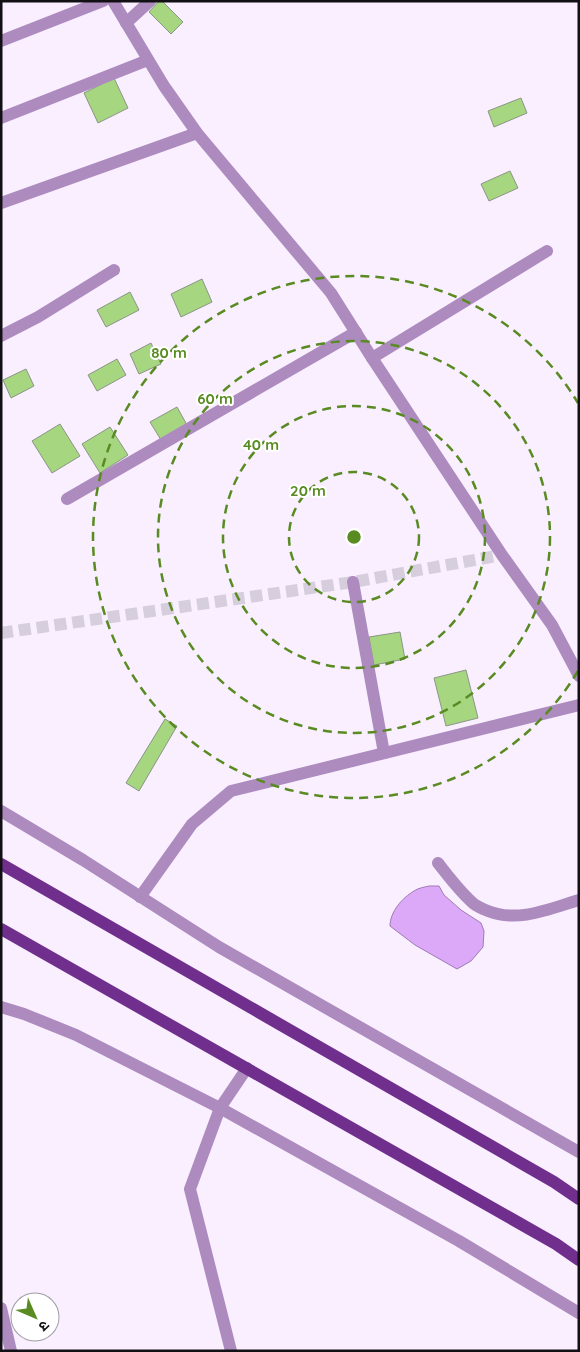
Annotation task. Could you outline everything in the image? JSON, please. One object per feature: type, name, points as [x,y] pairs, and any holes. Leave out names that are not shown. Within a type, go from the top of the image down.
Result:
[{"type":"main road","points":[[1,864],[554,1182],[579,1199]]},
{"type":"main road","points":[[1,929],[539,1235],[579,1260]]},
{"type":"street","points":[[1,41],[103,1]]},
{"type":"street","points":[[112,1],[164,86],[197,133],[331,293],[502,555],[552,626],[579,676]]},
{"type":"street","points":[[126,23],[150,1]]},
{"type":"street","points":[[1,118],[148,60]]},
{"type":"street","points":[[1,203],[197,133]]},
{"type":"street","points":[[372,358],[547,251]]},
{"type":"street","points":[[1,336],[38,318],[114,270]]},
{"type":"street","points":[[67,499],[356,332]]},
{"type":"street","points":[[354,582],[384,753]]},
{"type":"street","points":[[140,897],[192,824],[231,790],[579,705]]},
{"type":"street","points":[[1,811],[219,947],[579,1152]]},
{"type":"street","points":[[438,863],[476,906],[510,917],[542,912],[579,900]]},
{"type":"street","points":[[1,1007],[76,1035],[220,1108],[458,1241],[579,1313]]},
{"type":"street","points":[[231,1351],[190,1189],[220,1108],[247,1068]]},
{"type":"street","points":[[1,1308],[12,1351]]},
{"type":"shaded area","points":[[429,886],[439,886],[444,895],[461,910],[481,923],[484,931],[483,947],[471,961],[457,969],[415,945],[390,926],[394,911],[401,901],[416,890]]},
{"type":"building","points":[[159,1],[162,1],[183,22],[171,34],[149,12]]},
{"type":"building","points":[[114,78],[128,108],[98,123],[84,93]]},
{"type":"building","points":[[521,98],[527,113],[494,127],[488,111]]},
{"type":"building","points":[[510,171],[518,188],[489,201],[481,184]]},
{"type":"building","points":[[202,279],[212,302],[181,317],[171,294]]},
{"type":"building","points":[[130,292],[139,310],[106,327],[97,310]]},
{"type":"building","points":[[151,343],[161,364],[139,374],[130,354]]},
{"type":"building","points":[[117,359],[126,375],[97,391],[88,375]]},
{"type":"building","points":[[26,369],[34,386],[11,398],[3,380]]},
{"type":"building","points":[[177,407],[187,425],[161,440],[150,422]]},
{"type":"building","points":[[60,424],[80,456],[52,473],[32,441]]},
{"type":"building","points":[[110,427],[128,455],[100,473],[82,444]]},
{"type":"building","points":[[400,632],[405,659],[374,665],[369,637]]},
{"type":"building","points":[[466,670],[478,718],[446,726],[434,678]]},
{"type":"building","points":[[165,719],[177,726],[139,791],[126,783]]},
{"type":"tunnel","points":[[1,633],[353,582],[502,555]]}]
